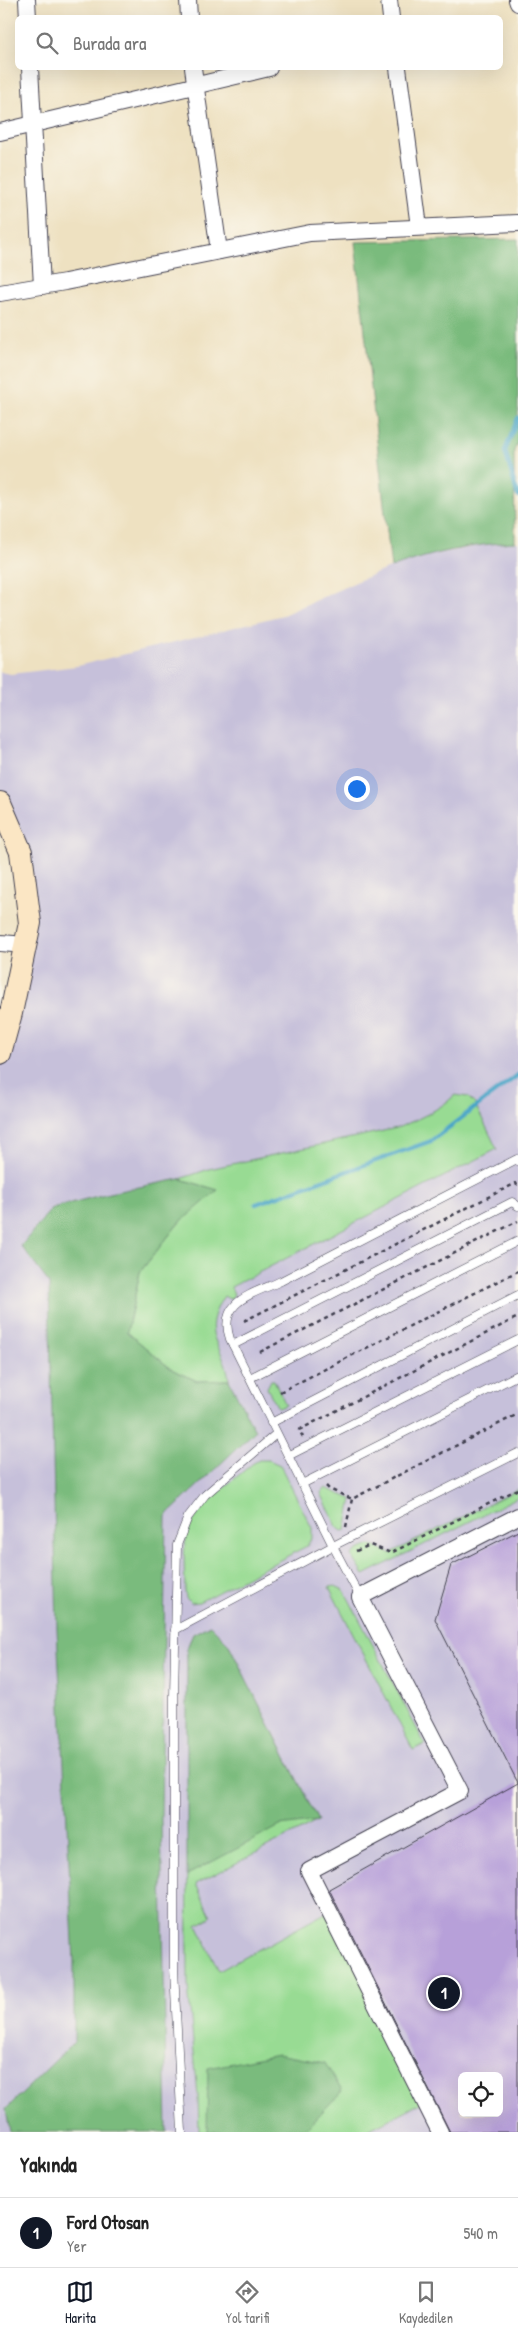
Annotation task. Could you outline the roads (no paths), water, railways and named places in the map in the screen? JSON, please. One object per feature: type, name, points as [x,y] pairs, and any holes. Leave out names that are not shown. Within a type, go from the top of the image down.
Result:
[{"type":"main road","points":[[0,803],[21,852],[30,923],[11,1013],[0,1053]]},
{"type":"main road","points":[[0,830],[10,854],[18,924],[7,944],[0,1013]]},
{"type":"street","points":[[27,0],[28,15]]},
{"type":"street","points":[[188,0],[189,15]]},
{"type":"street","points":[[389,0],[391,15]]},
{"type":"street","points":[[30,70],[42,286]]},
{"type":"street","points":[[193,70],[219,251]]},
{"type":"street","points":[[0,132],[260,70]]},
{"type":"street","points":[[398,70],[419,227]]},
{"type":"street","points":[[0,293],[310,233],[518,223]]},
{"type":"street","points":[[440,2132],[309,1871],[460,1791],[360,1597],[518,1516]]},
{"type":"lane","points":[[360,1597],[276,1434],[233,1345],[225,1325],[228,1313],[231,1308],[246,1297],[517,1159],[518,1161]]},
{"type":"lane","points":[[233,1345],[516,1202]]},
{"type":"lane","points":[[250,1378],[518,1241]]},
{"type":"lane","points":[[271,1423],[518,1295]]},
{"type":"lane","points":[[288,1456],[518,1340]]},
{"type":"lane","points":[[302,1484],[518,1375]]},
{"type":"lane","points":[[182,2132],[174,1969],[177,1545],[188,1517],[206,1495],[276,1434]]},
{"type":"lane","points":[[175,1630],[333,1546],[518,1453]]},
{"type":"waterway","points":[[518,418],[505,451],[518,496]]},
{"type":"waterway","points":[[256,1204],[431,1141],[518,1075]]},
{"type":"place","name":"Ford Otosan","points":[[444,1993]]}]
